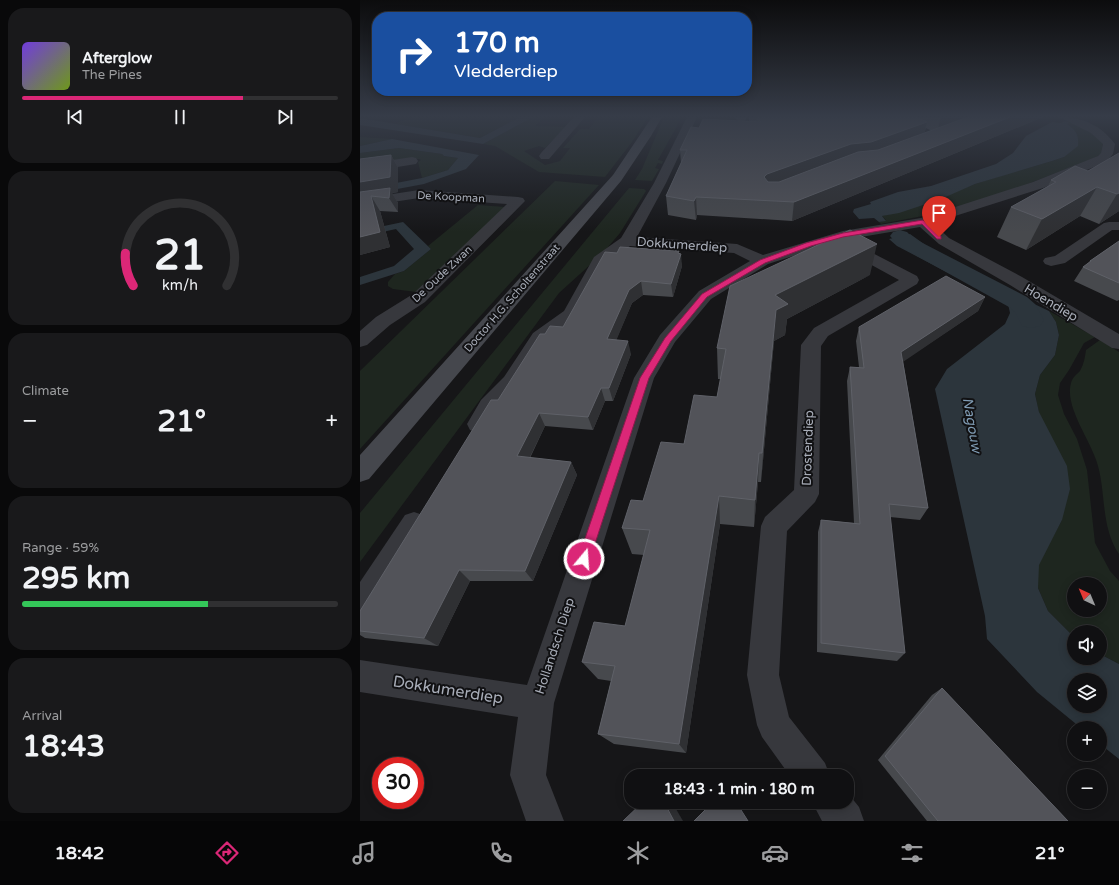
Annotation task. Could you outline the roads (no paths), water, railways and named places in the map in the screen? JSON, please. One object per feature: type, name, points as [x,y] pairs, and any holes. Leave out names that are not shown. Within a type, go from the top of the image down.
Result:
[{"type":"main road","name":"Doctor H.G. Scholtenstraat","points":[[360,472],[617,178],[633,155]]},
{"type":"street","points":[[627,241],[660,183],[673,155]]},
{"type":"street","name":"Hollandsch Diep","points":[[545,821],[528,775],[537,703],[644,378],[668,339],[704,295],[762,261],[808,244],[843,235],[923,222],[1038,185],[1102,159],[1106,155]]},
{"type":"street","points":[[360,169],[412,161]]},
{"type":"street","name":"De Koopman","points":[[360,203],[419,194],[518,201]]},
{"type":"street","name":"De Oude Zwan","points":[[364,333],[419,298],[518,201]]},
{"type":"street","name":"Hoendiep","points":[[923,222],[944,241],[1119,343]]},
{"type":"street","points":[[1050,261],[1059,260],[1109,226],[1119,226]]},
{"type":"street","name":"Drostendiep","points":[[807,769],[774,725],[763,674],[774,526],[806,494],[811,345],[821,332],[911,280],[851,248],[843,235]]},
{"type":"street","name":"Dokkumerdiep","points":[[469,438],[489,406],[511,382],[540,336],[571,314],[600,260],[627,241],[737,248],[762,261]]},
{"type":"street","points":[[360,609],[427,504]]},
{"type":"street","name":"Dokkumerdiep","points":[[360,676],[537,703]]},
{"type":"street","points":[[836,809],[845,821]]},
{"type":"water","points":[[479,155],[466,169],[424,184],[360,196],[360,190],[422,178],[448,170],[458,158],[444,156]]},
{"type":"water","points":[[1009,155],[1066,155],[975,184],[941,199],[899,213],[882,216],[886,221],[879,222],[874,218],[859,219],[853,212],[854,209],[871,204],[870,202],[898,192],[931,186],[996,164]]},
{"type":"water","points":[[403,222],[431,249],[404,271],[360,285],[360,277],[394,266],[414,249],[396,229],[360,237],[360,231]]},
{"type":"water","points":[[910,234],[931,249],[992,280],[977,288],[897,246],[889,239]]},
{"type":"water","points":[[1010,290],[1049,311],[1056,322],[1059,335],[1055,355],[1040,375],[1035,394],[1039,412],[1067,466],[1070,489],[1062,520],[1039,565],[1038,588],[1048,611],[1067,630],[1067,665],[1107,665],[1107,658],[1119,664],[1119,759],[1107,750],[1107,721],[1072,721],[1037,692],[987,639],[985,616],[935,389],[947,369],[1005,324],[1010,313],[1008,304],[995,295]]},
{"type":"waterway","name":"Nagouw","points":[[900,236],[906,242],[1018,302],[1026,309],[1031,320]]}]
